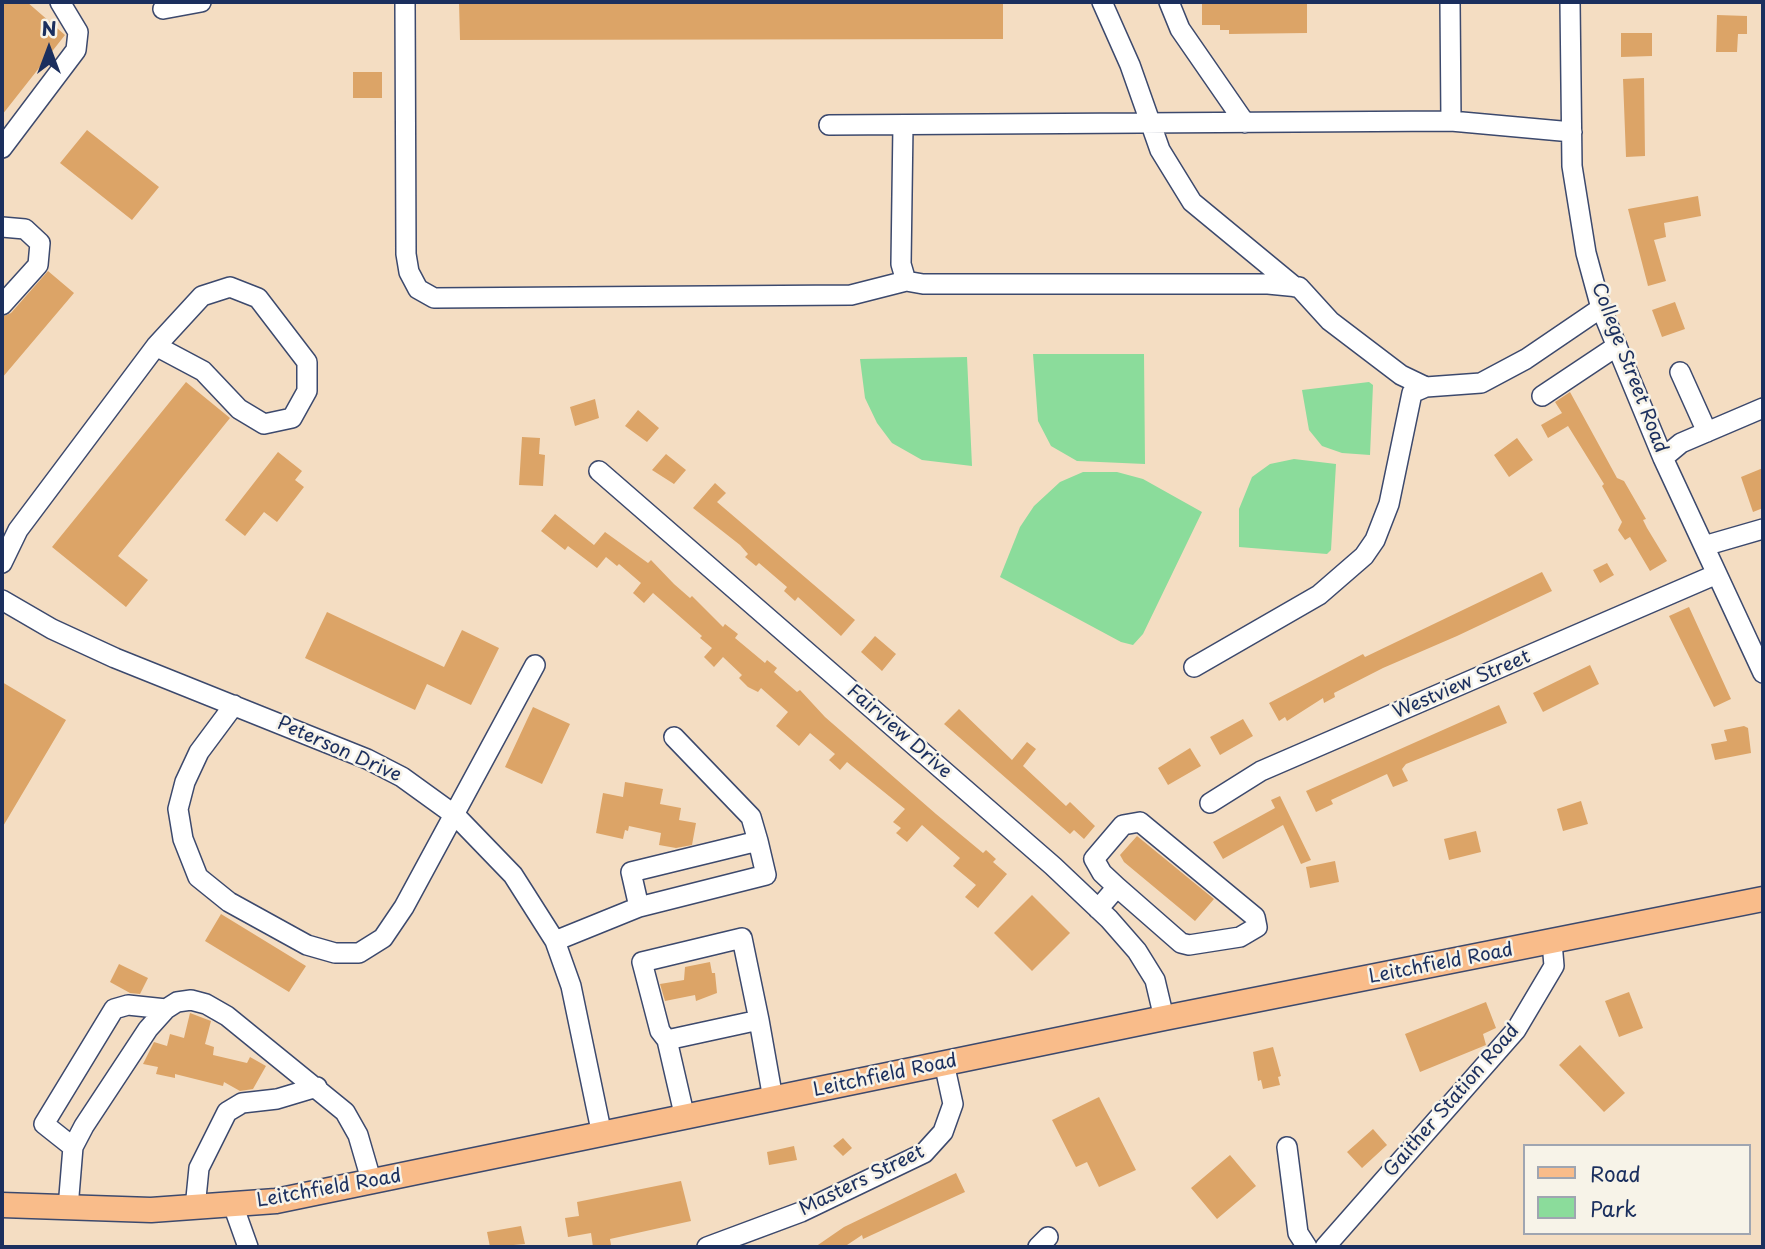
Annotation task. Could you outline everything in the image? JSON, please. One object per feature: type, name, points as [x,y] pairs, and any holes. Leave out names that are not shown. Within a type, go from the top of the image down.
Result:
[{"type":"main road","name":"Leitchfield Road","points":[[2,1205],[195,1208],[276,1201],[1164,1018],[1763,899]]},
{"type":"street","points":[[2,148],[76,50],[78,32],[60,2]]},
{"type":"street","points":[[163,9],[201,2]]},
{"type":"street","points":[[405,2],[406,254],[409,272],[418,289],[434,298],[851,295],[906,281],[923,284],[1268,284],[1295,287]]},
{"type":"street","points":[[1102,2],[1130,65],[1160,150],[1192,202],[1295,287],[1340,329],[1401,374],[1426,387]]},
{"type":"street","points":[[1169,2],[1180,29],[1220,83],[1245,123]]},
{"type":"street","points":[[1450,2],[1451,121]]},
{"type":"street","name":"College Street Road","points":[[1570,2],[1572,166],[1586,253],[1601,308],[1663,458],[1763,673]]},
{"type":"street","points":[[829,125],[1451,121],[1572,132]]},
{"type":"street","points":[[903,125],[901,264],[906,281]]},
{"type":"street","points":[[2,227],[24,229],[40,243],[38,265],[2,305]]},
{"type":"street","points":[[2,563],[18,530],[156,346],[202,296],[230,287],[258,298],[307,362],[307,391],[292,418],[264,424],[239,409],[203,371],[156,346]]},
{"type":"street","points":[[1194,667],[1319,595],[1364,556],[1375,540],[1390,504],[1412,393],[1426,387],[1481,383],[1526,359],[1601,308]]},
{"type":"street","points":[[1542,396],[1617,346]]},
{"type":"street","points":[[1680,372],[1707,432]]},
{"type":"street","points":[[1663,458],[1681,443],[1763,408]]},
{"type":"street","name":"Fairview Drive","points":[[599,471],[1053,866],[1098,909],[1147,965],[1155,980],[1164,1018]]},
{"type":"street","points":[[1704,546],[1763,529]]},
{"type":"street","name":"Westview Street","points":[[1210,803],[1261,772],[1717,574]]},
{"type":"street","name":"Peterson Drive","points":[[2,600],[31,618],[115,658],[367,759],[402,777],[456,816],[513,875],[555,941],[571,986],[602,1135]]},
{"type":"street","points":[[234,705],[198,752],[185,782],[178,809],[183,839],[198,877],[229,902],[307,945],[335,953],[359,953],[383,937],[456,816],[535,665]]},
{"type":"street","points":[[555,941],[639,907],[766,875],[751,817],[674,737]]},
{"type":"street","points":[[1140,822],[1255,917],[1256,927],[1240,937],[1189,945],[1181,943],[1117,887],[1102,873],[1094,859],[1123,825],[1140,822]]},
{"type":"street","points":[[639,907],[631,872],[758,841]]},
{"type":"street","points":[[1098,909],[1117,887]]},
{"type":"street","points":[[685,1118],[667,1040],[660,1031],[642,962],[742,939],[773,1099]]},
{"type":"street","name":"Gaither Station Road","points":[[1325,1247],[1516,1030],[1549,979],[1554,966],[1552,942]]},
{"type":"street","points":[[68,1208],[73,1147],[148,1029],[166,1009],[177,1002],[191,1000],[206,1004],[317,1087],[345,1112],[358,1135],[372,1183]]},
{"type":"street","points":[[73,1147],[44,1124],[114,1009],[128,1005],[166,1009]]},
{"type":"street","points":[[667,1040],[759,1020]]},
{"type":"street","name":"Masters Street","points":[[707,1247],[801,1212],[924,1153],[943,1132],[953,1104],[944,1063]]},
{"type":"street","points":[[195,1208],[198,1168],[227,1112],[242,1103],[277,1099],[317,1087]]},
{"type":"street","points":[[1287,1147],[1298,1233],[1307,1247]]},
{"type":"street","points":[[233,1205],[248,1247]]},
{"type":"green space","points":[[1033,354],[1144,354],[1145,464],[1077,461],[1051,446],[1038,421]]},
{"type":"green space","points":[[967,357],[972,466],[922,460],[892,443],[877,423],[865,398],[860,359]]},
{"type":"green space","points":[[1369,382],[1373,385],[1370,455],[1342,453],[1322,446],[1309,430],[1302,390]]},
{"type":"green space","points":[[1294,459],[1336,464],[1331,550],[1327,554],[1239,547],[1239,509],[1252,477],[1270,464]]},
{"type":"green space","points":[[1083,472],[1117,472],[1143,479],[1202,512],[1143,634],[1133,645],[1121,642],[1000,577],[1020,527],[1034,506],[1060,482]]},
{"type":"building","points":[[2,2],[27,2],[65,35],[2,115]]},
{"type":"building","points":[[459,2],[1003,2],[1003,39],[460,40]]},
{"type":"building","points":[[1202,2],[1307,2],[1307,33],[1229,34],[1229,30],[1220,30],[1220,25],[1202,25]]},
{"type":"building","points":[[1717,15],[1747,16],[1747,34],[1738,34],[1737,52],[1716,52]]},
{"type":"building","points":[[1621,33],[1652,33],[1652,56],[1621,57]]},
{"type":"building","points":[[353,72],[382,72],[382,98],[353,98]]},
{"type":"building","points":[[1644,78],[1645,156],[1626,157],[1623,79]]},
{"type":"building","points":[[87,130],[159,187],[132,220],[60,163]]},
{"type":"building","points":[[1698,196],[1701,216],[1664,223],[1666,237],[1654,240],[1666,281],[1648,286],[1628,209]]},
{"type":"building","points":[[48,271],[74,293],[2,378],[2,317],[11,313]]},
{"type":"building","points":[[1675,302],[1685,329],[1662,337],[1652,310]]},
{"type":"building","points":[[186,382],[230,418],[118,556],[148,580],[126,607],[52,547]]},
{"type":"building","points":[[1570,392],[1617,478],[1624,481],[1646,519],[1643,520],[1667,561],[1650,571],[1630,537],[1625,540],[1618,530],[1622,522],[1602,486],[1604,484],[1568,426],[1548,438],[1541,425],[1562,413],[1555,402]]},
{"type":"building","points":[[595,399],[599,418],[575,426],[570,407]]},
{"type":"building","points":[[638,410],[659,428],[647,442],[625,426]]},
{"type":"building","points":[[522,437],[540,438],[539,454],[545,455],[543,486],[519,485]]},
{"type":"building","points":[[1517,438],[1533,460],[1509,477],[1494,455]]},
{"type":"building","points":[[278,452],[302,471],[295,480],[304,487],[277,522],[264,512],[245,536],[225,520]]},
{"type":"building","points":[[666,454],[686,470],[674,484],[652,470]]},
{"type":"building","points":[[1763,468],[1763,508],[1753,512],[1741,477]]},
{"type":"building","points":[[715,483],[726,493],[717,502],[855,620],[841,636],[798,597],[795,601],[784,591],[787,587],[759,563],[756,566],[745,557],[748,554],[740,545],[693,508]]},
{"type":"building","points":[[555,514],[594,545],[605,532],[648,563],[651,560],[723,627],[725,624],[738,634],[735,638],[765,663],[767,660],[777,668],[774,672],[797,692],[800,690],[825,717],[936,814],[983,853],[986,850],[996,859],[993,862],[1007,874],[978,908],[965,897],[976,885],[953,866],[960,858],[922,825],[907,842],[896,833],[901,828],[893,822],[905,809],[847,762],[840,770],[829,760],[835,754],[810,733],[799,746],[776,726],[788,712],[761,688],[758,692],[748,687],[739,678],[742,675],[723,657],[714,667],[704,657],[712,648],[700,638],[702,636],[653,593],[644,603],[633,593],[641,583],[619,564],[617,566],[606,557],[597,568],[568,546],[565,550],[541,531]]},
{"type":"building","points":[[1607,563],[1614,575],[1600,583],[1593,570]]},
{"type":"building","points":[[1542,572],[1552,591],[1383,668],[1334,693],[1335,697],[1324,703],[1323,698],[1287,721],[1285,717],[1279,721],[1269,703],[1363,654],[1365,657]]},
{"type":"building","points":[[1689,607],[1731,699],[1714,707],[1669,616]]},
{"type":"building","points":[[327,612],[444,667],[462,630],[499,648],[471,705],[427,684],[415,710],[305,658]]},
{"type":"building","points":[[875,636],[896,654],[882,671],[861,652]]},
{"type":"building","points":[[1590,665],[1599,684],[1543,712],[1533,693]]},
{"type":"building","points":[[2,682],[66,720],[2,828]]},
{"type":"building","points":[[1499,705],[1507,723],[1406,764],[1402,769],[1408,781],[1393,787],[1387,774],[1331,800],[1333,804],[1316,812],[1306,791]]},
{"type":"building","points":[[533,707],[570,724],[542,784],[505,767]]},
{"type":"building","points":[[959,709],[1012,760],[1027,742],[1036,749],[1023,766],[1066,806],[1070,802],[1095,826],[1084,839],[1074,830],[1070,834],[944,724]]},
{"type":"building","points":[[1243,719],[1253,736],[1220,755],[1210,737]]},
{"type":"building","points":[[1744,726],[1748,728],[1751,753],[1715,760],[1711,744],[1727,741],[1724,730]]},
{"type":"building","points":[[1190,748],[1201,766],[1168,785],[1158,768]]},
{"type":"building","points":[[625,782],[663,789],[660,804],[681,808],[679,820],[696,823],[692,845],[676,848],[659,845],[661,833],[629,826],[623,839],[596,833],[603,793],[623,797]]},
{"type":"building","points":[[1280,796],[1311,860],[1301,864],[1283,825],[1223,859],[1213,842],[1275,808],[1271,800]]},
{"type":"building","points":[[1581,801],[1588,824],[1563,831],[1557,809]]},
{"type":"building","points":[[1476,831],[1481,852],[1449,860],[1444,839]]},
{"type":"building","points":[[1137,836],[1214,899],[1195,921],[1124,862],[1120,855]]},
{"type":"building","points":[[1335,861],[1339,882],[1310,888],[1306,867]]},
{"type":"building","points":[[1032,895],[1070,933],[1032,971],[994,933]]},
{"type":"building","points":[[221,914],[306,966],[289,992],[205,941]]},
{"type":"building","points":[[710,962],[712,973],[715,973],[717,993],[696,1001],[695,995],[665,1001],[660,984],[684,980],[685,967]]},
{"type":"building","points":[[119,964],[148,978],[140,994],[130,993],[110,982]]},
{"type":"building","points":[[1629,992],[1643,1028],[1619,1037],[1605,1001]]},
{"type":"building","points":[[1486,1002],[1496,1028],[1483,1034],[1486,1045],[1420,1072],[1405,1034]]},
{"type":"building","points":[[190,1013],[211,1021],[205,1044],[214,1047],[213,1055],[247,1063],[250,1057],[266,1066],[253,1089],[240,1091],[224,1082],[223,1086],[175,1074],[175,1078],[156,1074],[158,1067],[143,1064],[154,1042],[167,1046],[170,1034],[184,1038]]},
{"type":"building","points":[[1580,1045],[1625,1093],[1604,1112],[1559,1065]]},
{"type":"building","points":[[1273,1047],[1281,1076],[1278,1077],[1280,1085],[1263,1089],[1261,1080],[1258,1081],[1253,1052]]},
{"type":"building","points":[[1099,1097],[1136,1170],[1099,1187],[1087,1162],[1076,1167],[1052,1120]]},
{"type":"building","points":[[1373,1129],[1387,1145],[1362,1168],[1347,1152]]},
{"type":"building","points":[[843,1138],[852,1148],[843,1156],[833,1146]]},
{"type":"building","points":[[794,1146],[797,1160],[769,1165],[767,1152]]},
{"type":"building","points":[[1230,1155],[1256,1186],[1217,1219],[1191,1188]]},
{"type":"building","points":[[956,1173],[965,1192],[863,1239],[862,1235],[844,1247],[815,1247],[844,1227]]},
{"type":"building","points":[[681,1181],[691,1221],[610,1239],[611,1245],[598,1247],[593,1247],[591,1233],[568,1237],[565,1218],[579,1216],[577,1202]]},
{"type":"building","points":[[521,1226],[525,1244],[490,1247],[487,1232]]}]
